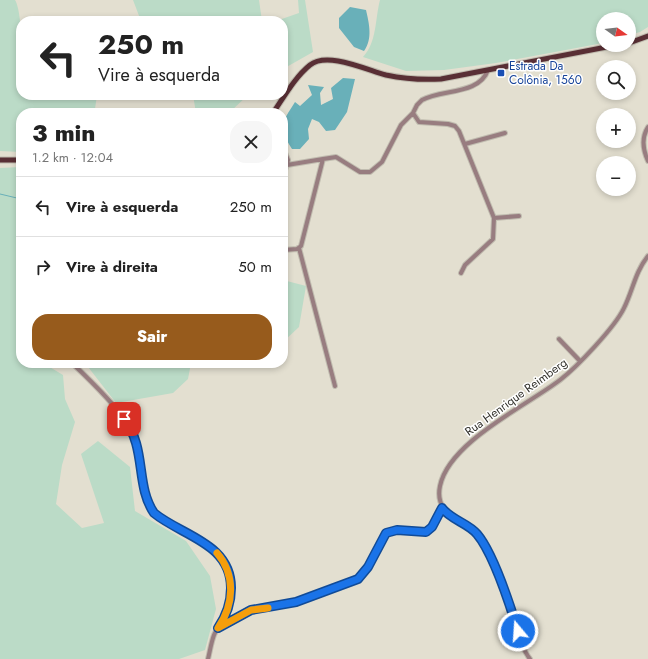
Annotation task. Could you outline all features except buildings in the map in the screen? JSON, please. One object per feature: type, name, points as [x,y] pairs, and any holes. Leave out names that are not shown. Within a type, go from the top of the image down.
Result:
[{"type":"main road","points":[[636,40],[648,36]]},
{"type":"main road","points":[[288,92],[310,64],[318,60],[336,60],[386,75],[424,80],[488,70],[596,49]]},
{"type":"main road","points":[[0,160],[16,160]]},
{"type":"street","points":[[288,165],[336,157],[360,172],[370,172],[382,162],[401,125],[414,113],[417,105],[422,100],[475,84],[483,79],[488,70]]},
{"type":"street","points":[[414,113],[419,122],[443,123],[455,126],[465,144],[494,218],[493,239],[465,264],[461,273]]},
{"type":"street","points":[[648,127],[644,136],[643,144],[648,161]]},
{"type":"street","points":[[465,144],[505,133]]},
{"type":"street","points":[[323,159],[299,248],[335,386]]},
{"type":"street","points":[[494,218],[519,216]]},
{"type":"street","points":[[288,249],[299,248]]},
{"type":"street","name":"Rua Henrique Reimberg","points":[[442,508],[440,490],[443,478],[449,465],[464,448],[477,437],[561,379],[580,361],[623,311],[636,274],[648,256]]},
{"type":"street","points":[[559,339],[580,361]]},
{"type":"street","points":[[77,368],[100,390],[129,426],[139,454],[144,489],[149,506],[154,513],[214,549],[222,558],[228,569],[231,583],[231,597],[228,609],[213,640],[208,659]]},
{"type":"street","points":[[218,628],[251,610],[296,602],[358,579],[368,567],[386,533],[397,530],[426,532],[432,527],[442,508],[454,519],[474,531],[484,544],[509,604],[524,651],[530,659]]},
{"type":"green space","points":[[0,0],[15,0],[20,16],[16,16],[16,100],[96,100],[95,108],[16,108],[16,152],[0,151]]},
{"type":"green space","points":[[133,0],[259,0],[261,16],[139,16]]},
{"type":"green space","points":[[298,0],[305,0],[313,52],[288,66],[288,17],[299,13]]},
{"type":"green space","points":[[380,0],[648,0],[648,27],[636,33],[636,12],[596,12],[596,44],[496,63],[444,70],[406,71],[363,57],[371,44],[375,30]]},
{"type":"green space","points":[[194,100],[243,100],[234,108],[195,108]]},
{"type":"green space","points":[[16,167],[16,368],[51,368],[63,375],[65,399],[75,422],[62,465],[56,504],[82,528],[104,523],[81,454],[98,441],[130,467],[135,511],[186,541],[210,576],[216,609],[205,650],[179,659],[0,659],[0,168]]},
{"type":"green space","points":[[288,281],[306,286],[299,327],[288,337]]},
{"type":"green space","points":[[89,368],[190,368],[188,379],[173,393],[116,403]]},
{"type":"water","points":[[350,7],[366,10],[369,26],[369,41],[364,51],[354,47],[339,28],[339,18]]},
{"type":"water","points":[[343,78],[355,79],[347,112],[335,130],[326,131],[319,122],[312,119],[308,129],[309,139],[300,149],[292,149],[288,142],[288,114],[295,102],[300,106],[312,95],[308,85],[324,87],[320,93],[321,105],[333,99],[331,88]]},
{"type":"waterway","points":[[0,194],[16,198]]},
{"type":"slow traffic","points":[[217,553],[222,558],[228,569],[231,583],[231,597],[228,609],[218,628],[251,610],[268,608]]},
{"type":"place","name":"Estrada Da Colônia, 1560","points":[[501,73]]},
{"type":"route","points":[[124,419],[133,434],[139,454],[144,489],[149,506],[160,519],[214,549],[222,558],[228,569],[231,583],[231,597],[223,621],[218,628],[251,610],[286,605],[351,583],[364,574],[382,537],[386,533],[397,530],[422,533],[429,531],[436,522],[442,508],[454,519],[474,531],[481,539],[501,584],[518,631]]}]
